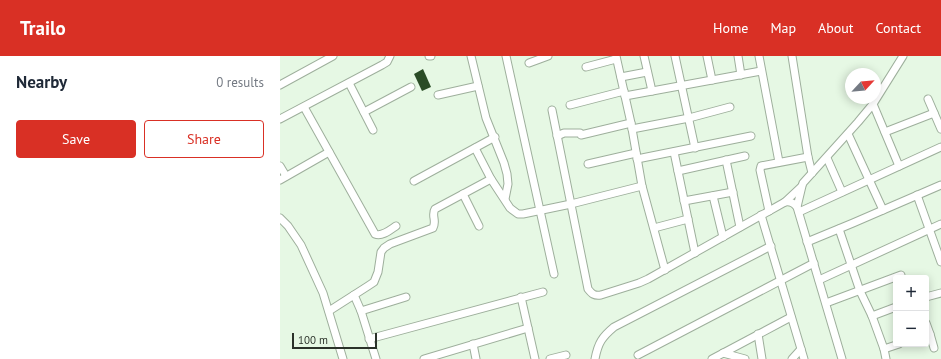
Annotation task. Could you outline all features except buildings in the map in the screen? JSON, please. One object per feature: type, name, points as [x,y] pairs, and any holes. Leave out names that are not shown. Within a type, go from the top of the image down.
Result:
[{"type":"street","points":[[280,85],[333,56]]},
{"type":"street","points":[[280,119],[382,65],[387,62],[390,56]]},
{"type":"street","points":[[471,56],[486,118],[495,137],[508,179],[504,199]]},
{"type":"street","points":[[506,56],[554,274]]},
{"type":"street","points":[[528,63],[548,56]]},
{"type":"street","points":[[644,56],[652,91]]},
{"type":"street","points":[[676,56],[695,148]]},
{"type":"street","points":[[707,56],[712,80]]},
{"type":"street","points":[[738,56],[741,75]]},
{"type":"street","points":[[759,56],[779,162]]},
{"type":"street","points":[[792,56],[812,173]]},
{"type":"street","points":[[881,91],[903,56]]},
{"type":"street","points":[[586,66],[616,58],[642,186],[665,270]]},
{"type":"street","points":[[570,105],[624,94],[682,86],[762,71]]},
{"type":"street","points":[[621,78],[647,72]]},
{"type":"street","points":[[349,83],[373,130]]},
{"type":"street","points":[[438,95],[478,86]]},
{"type":"street","points":[[364,112],[411,87]]},
{"type":"street","points":[[928,99],[941,129]]},
{"type":"street","points":[[552,110],[588,289],[591,293],[597,296],[639,283],[665,270],[785,202],[802,186],[873,104],[899,166]]},
{"type":"street","points":[[304,107],[375,234],[380,235],[396,226]]},
{"type":"street","points":[[557,136],[564,133],[580,134],[689,118],[730,107]]},
{"type":"street","points":[[885,132],[934,113]]},
{"type":"street","points":[[848,134],[883,210]]},
{"type":"street","points":[[588,164],[674,152],[751,136]]},
{"type":"street","points":[[414,181],[495,137]]},
{"type":"street","points":[[798,209],[842,192],[941,147]]},
{"type":"street","points":[[475,148],[504,199],[510,208],[518,214],[571,204],[642,186]]},
{"type":"street","points":[[280,166],[283,178],[329,152]]},
{"type":"street","points":[[674,152],[695,253]]},
{"type":"street","points":[[678,171],[745,156]]},
{"type":"street","points":[[770,210],[760,168],[761,166],[808,156]]},
{"type":"street","points":[[827,158],[842,192]]},
{"type":"street","points":[[726,160],[740,227]]},
{"type":"street","points":[[329,311],[374,282],[378,272],[381,252],[384,248],[390,244],[432,228],[435,222],[433,212],[435,209],[492,179]]},
{"type":"street","points":[[807,242],[941,185]]},
{"type":"street","points":[[802,186],[798,209],[842,359]]},
{"type":"street","points":[[684,202],[733,192]]},
{"type":"street","points":[[462,194],[479,226]]},
{"type":"street","points":[[917,195],[929,229],[939,251],[941,262]]},
{"type":"street","points":[[713,196],[722,237]]},
{"type":"street","points":[[785,202],[792,202],[798,209]]},
{"type":"street","points":[[761,215],[804,359]]},
{"type":"street","points":[[654,228],[688,219]]},
{"type":"street","points":[[281,221],[301,245],[323,293],[342,359]]},
{"type":"street","points":[[819,280],[941,224]]},
{"type":"street","points":[[839,229],[860,291],[872,316],[884,349],[886,359]]},
{"type":"street","points":[[595,359],[604,335],[614,327],[771,246]]},
{"type":"street","points":[[638,355],[814,263]]},
{"type":"street","points":[[826,303],[893,278]]},
{"type":"street","points":[[370,339],[543,292]]},
{"type":"street","points":[[929,296],[941,293]]},
{"type":"street","points":[[354,295],[361,311],[376,359]]},
{"type":"street","points":[[361,311],[406,297]]},
{"type":"street","points":[[521,297],[535,359]]},
{"type":"street","points":[[872,316],[893,308]]},
{"type":"street","points":[[712,359],[792,317]]},
{"type":"street","points":[[424,359],[437,357],[473,344],[528,328]]},
{"type":"street","points":[[758,334],[762,359]]},
{"type":"street","points":[[929,336],[934,348]]},
{"type":"street","points":[[473,344],[476,359]]},
{"type":"street","points":[[884,349],[893,346]]},
{"type":"street","points":[[792,359],[801,349]]},
{"type":"street","points":[[723,353],[745,359]]},
{"type":"street","points":[[550,359],[566,355]]}]
